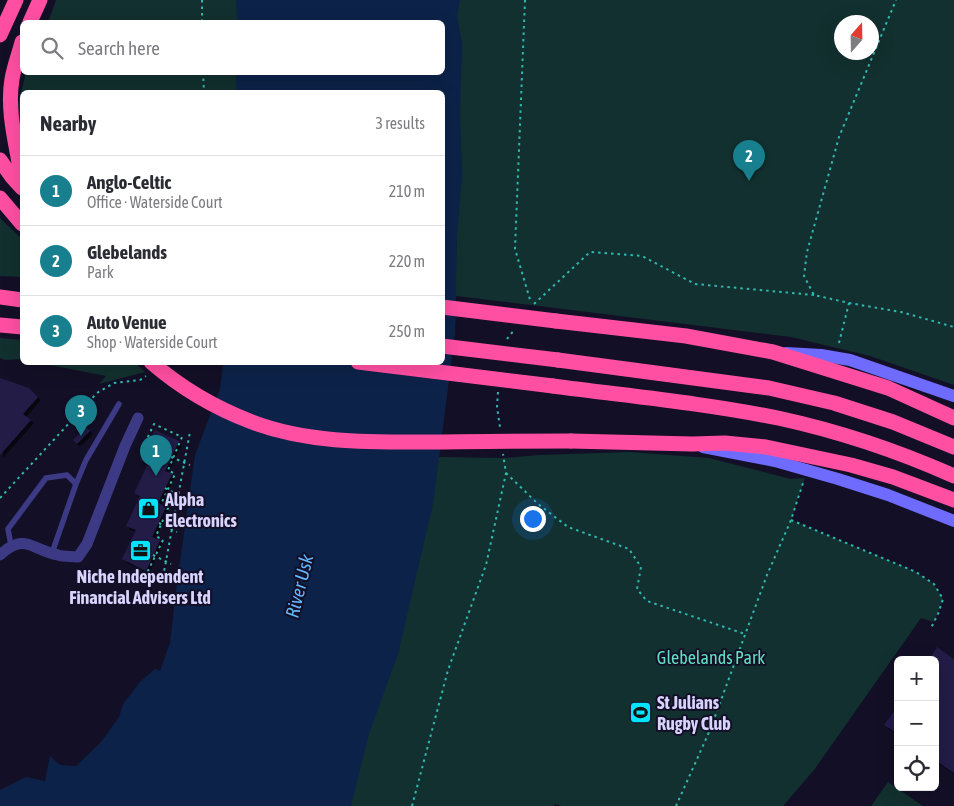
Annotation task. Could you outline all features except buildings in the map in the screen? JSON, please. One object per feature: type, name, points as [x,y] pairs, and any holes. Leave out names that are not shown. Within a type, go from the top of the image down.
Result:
[{"type":"highway","points":[[0,35],[16,0]]},
{"type":"highway","points":[[31,20],[40,0]]},
{"type":"highway","points":[[0,86],[20,44]]},
{"type":"highway","points":[[20,48],[12,78],[10,101],[11,121],[20,168]]},
{"type":"highway","points":[[0,160],[20,186]]},
{"type":"highway","points":[[0,198],[20,222]]},
{"type":"highway","points":[[0,298],[20,300]]},
{"type":"highway","points":[[445,307],[686,336],[773,352],[888,388],[954,418]]},
{"type":"highway","points":[[0,325],[20,327]]},
{"type":"highway","points":[[445,346],[769,388],[834,403],[893,422],[954,446]]},
{"type":"highway","points":[[382,365],[676,402],[778,418],[890,450],[954,476]]},
{"type":"highway","points":[[151,368],[216,406],[253,422],[294,434],[329,439],[394,442],[571,441],[725,443],[766,447],[851,465],[893,477],[954,500]]},
{"type":"main road","points":[[773,352],[821,354],[850,360],[954,396]]},
{"type":"main road","points":[[692,444],[775,461],[838,479],[888,495],[954,521]]},
{"type":"street","points":[[0,555],[11,545],[26,543],[58,555],[78,557],[87,544],[138,418]]},
{"type":"lane","points":[[52,553],[86,460],[119,404]]},
{"type":"lane","points":[[11,545],[8,528],[46,478],[67,475],[76,484]]},
{"type":"path","points":[[202,0],[202,20]]},
{"type":"path","points":[[524,0],[515,249],[532,306],[590,252],[642,256],[695,284],[814,295],[901,312],[954,327]]},
{"type":"path","points":[[814,295],[804,276],[810,242],[840,137],[896,0]]},
{"type":"path","points":[[204,75],[204,90]]},
{"type":"path","points":[[839,343],[849,303]]},
{"type":"path","points":[[505,342],[516,327]]},
{"type":"path","points":[[0,498],[97,393],[114,383],[140,380],[151,368]]},
{"type":"path","points":[[498,388],[497,407],[501,432]]},
{"type":"path","points":[[145,443],[154,424],[182,437],[168,470],[175,474],[166,489],[162,502],[169,506],[156,536],[163,540],[147,573]]},
{"type":"path","points":[[163,577],[180,497],[190,432]]},
{"type":"path","points":[[412,806],[448,670],[486,565],[506,473],[503,449]]},
{"type":"path","points":[[172,457],[190,465]]},
{"type":"path","points":[[506,473],[538,504],[568,527],[628,550],[641,567],[637,589],[648,601],[746,634]]},
{"type":"path","points":[[676,806],[710,730],[767,575],[791,520],[804,478]]},
{"type":"path","points":[[166,489],[180,497]]},
{"type":"path","points":[[791,520],[916,572],[934,584],[943,599],[938,614],[930,628]]},
{"type":"path","points":[[160,524],[177,532]]},
{"type":"path","points":[[154,556],[171,564]]},
{"type":"green space","points":[[56,0],[289,0],[292,20],[49,20]]},
{"type":"green space","name":"Glebelands Park","points":[[396,0],[954,0],[954,385],[870,356],[791,337],[456,296],[455,331],[439,457],[504,458],[630,452],[709,458],[791,479],[805,478],[791,520],[916,572],[934,584],[943,599],[934,622],[921,618],[814,770],[783,806],[562,806],[555,804],[554,806],[292,806],[441,365],[445,365],[445,90],[442,90],[442,75],[445,75],[445,20],[438,20]]},
{"type":"green space","points":[[25,75],[295,75],[295,90],[22,90]]},
{"type":"green space","points":[[20,96],[20,128],[18,104]]},
{"type":"green space","points":[[0,218],[20,237],[20,277],[0,276]]},
{"type":"green space","points":[[0,338],[20,340],[20,359],[5,360],[0,358]]},
{"type":"green space","points":[[49,365],[137,365],[145,372],[99,384],[106,376]]},
{"type":"green space","points":[[888,782],[894,786],[894,791],[901,791],[923,806],[871,806]]},
{"type":"water","name":"River Usk","points":[[236,0],[460,0],[457,16],[462,44],[460,114],[462,174],[457,236],[455,331],[433,504],[398,654],[369,734],[351,806],[0,806],[0,790],[26,777],[45,781],[50,756],[60,765],[76,766],[101,742],[119,717],[123,704],[140,682],[155,669],[160,671],[170,643],[195,455],[220,389],[223,365],[445,365],[445,90],[236,90],[236,75],[445,75],[445,20],[237,20]]},
{"type":"place","name":"Glebelands","points":[[749,181]]},
{"type":"place","name":"Auto Venue","points":[[81,436]]},
{"type":"place","name":"Anglo-Celtic","points":[[156,476]]},
{"type":"place","name":"Alpha Electronics","points":[[149,509]]},
{"type":"place","name":"Niche Independent Financial Advisers Ltd","points":[[140,551]]},
{"type":"place","name":"St Julians Rugby Club","points":[[641,712]]}]
